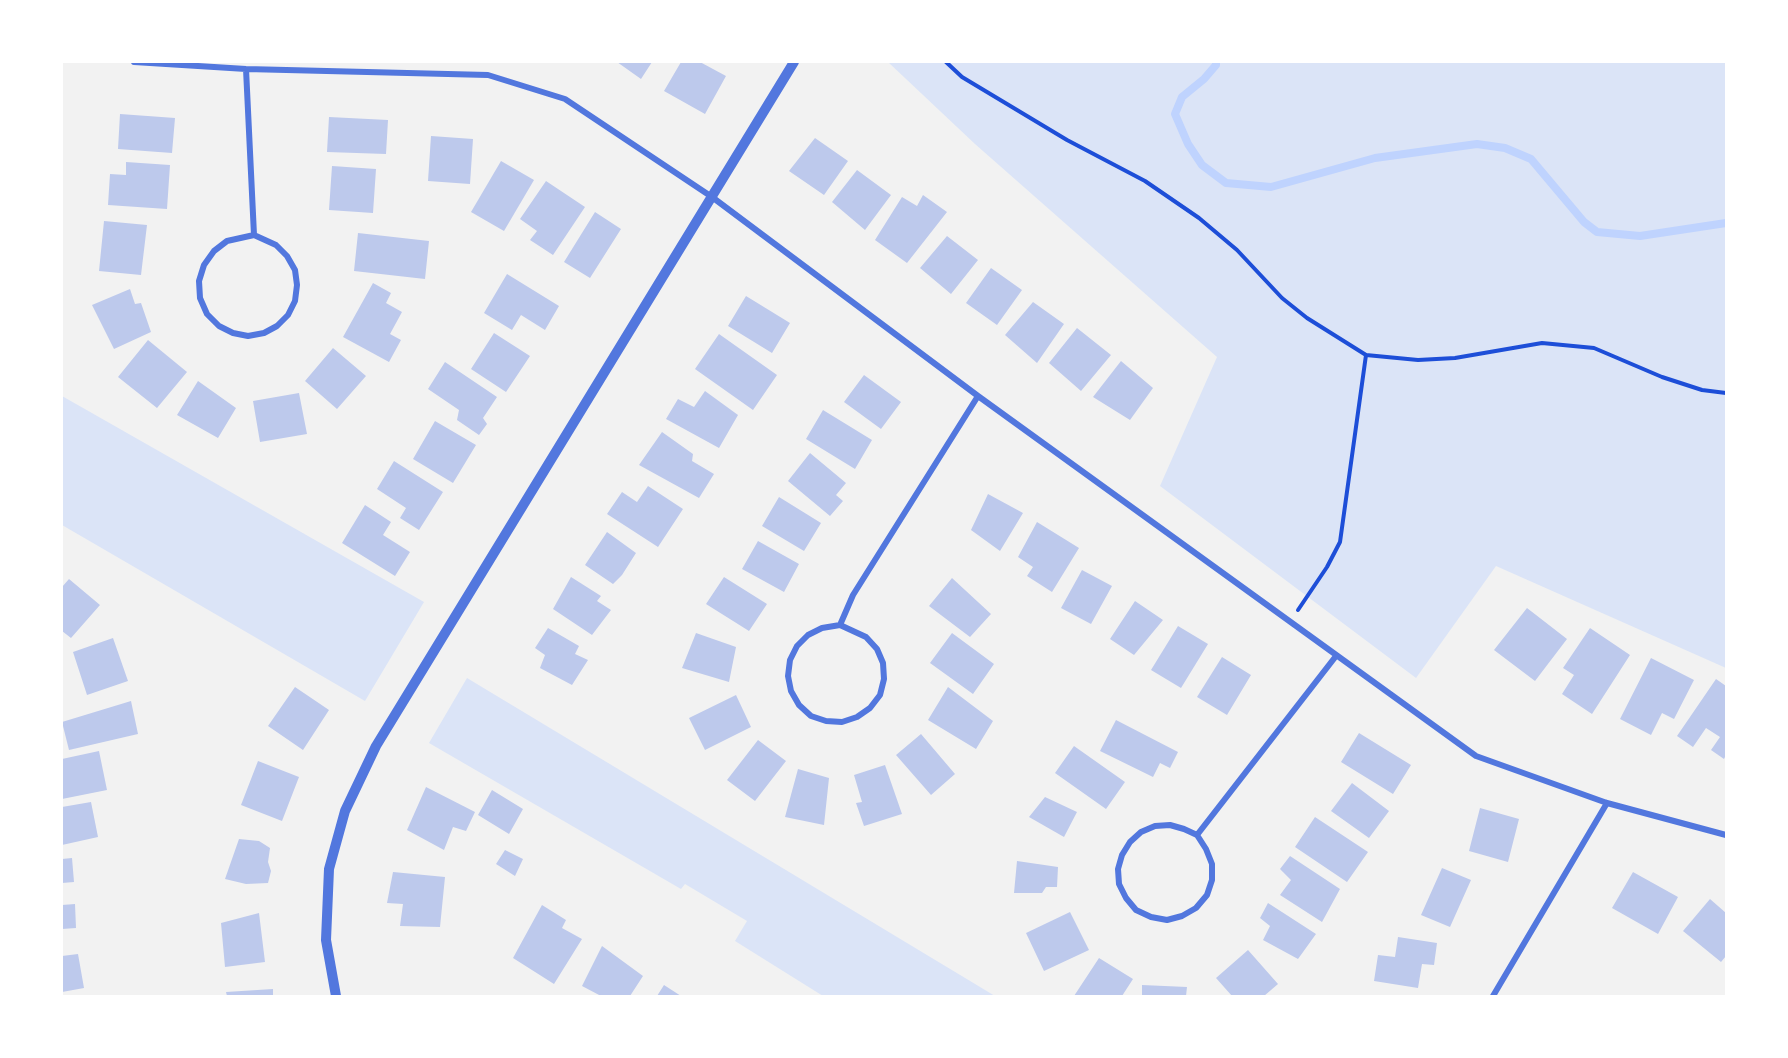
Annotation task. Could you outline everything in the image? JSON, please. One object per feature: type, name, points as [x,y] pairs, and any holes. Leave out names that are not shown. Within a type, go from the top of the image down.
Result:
[{"type":"street","points":[[134,62],[246,69],[489,75],[565,99],[712,197],[978,396],[1476,756],[1607,803],[1726,835]]},
{"type":"street","points":[[336,996],[326,940],[329,869],[345,811],[376,746],[794,62]]},
{"type":"street","points":[[246,69],[254,235]]},
{"type":"street","points":[[254,235],[276,245],[287,256],[295,270],[297,285],[295,301],[288,315],[277,326],[264,333],[248,336],[233,333],[219,326],[207,314],[200,298],[199,281],[204,265],[214,251],[227,241],[254,235]]},
{"type":"street","points":[[840,625],[853,595],[978,396]]},
{"type":"street","points":[[840,625],[866,637],[877,649],[883,663],[884,679],[880,695],[870,708],[857,717],[842,722],[826,721],[811,716],[799,705],[791,691],[788,676],[790,660],[797,646],[808,635],[822,628],[840,625]]},
{"type":"street","points":[[1197,835],[1336,657]]},
{"type":"street","points":[[1493,996],[1607,803]]},
{"type":"street","points":[[1170,825],[1197,835],[1212,864],[1212,880],[1207,895],[1196,908],[1182,916],[1167,920],[1150,917],[1136,910],[1126,898],[1119,884],[1118,869],[1122,855],[1130,842],[1141,832],[1155,826],[1170,825]]},
{"type":"path","points":[[945,62],[972,82],[1067,140],[1145,181],[1199,218],[1238,250],[1282,298],[1307,318],[1366,355],[1418,360],[1455,358],[1542,344],[1594,348],[1662,377],[1702,390],[1726,393]]},
{"type":"path","points":[[1289,623],[1327,567],[1340,542],[1366,355]]},
{"type":"shaded area","points":[[888,62],[1726,62],[1726,668],[1496,566],[1416,678],[1160,486],[1217,357],[975,144]]},
{"type":"shaded area","points":[[62,396],[424,602],[365,701],[62,525]]},
{"type":"shaded area","points":[[467,678],[995,996],[823,996],[735,941],[747,921],[685,884],[681,889],[429,743]]},
{"type":"building","points":[[617,62],[652,62],[641,79]]},
{"type":"building","points":[[681,62],[700,62],[726,76],[705,114],[664,91]]},
{"type":"building","points":[[120,114],[175,118],[172,153],[118,149]]},
{"type":"building","points":[[329,117],[388,120],[386,154],[327,152]]},
{"type":"building","points":[[431,136],[473,139],[470,184],[428,181]]},
{"type":"building","points":[[815,138],[848,161],[824,195],[789,171]]},
{"type":"building","points":[[501,161],[534,180],[504,231],[471,212]]},
{"type":"building","points":[[126,162],[170,165],[167,209],[108,205],[110,174],[126,175]]},
{"type":"building","points":[[332,166],[376,169],[373,213],[329,210]]},
{"type":"building","points":[[857,170],[891,195],[865,230],[832,202]]},
{"type":"building","points":[[546,181],[585,207],[553,255],[530,240],[537,231],[520,219]]},
{"type":"building","points":[[923,195],[947,212],[907,263],[875,240],[902,197],[917,206]]},
{"type":"building","points":[[595,212],[621,229],[590,278],[564,262]]},
{"type":"building","points":[[104,221],[147,225],[141,275],[99,271]]},
{"type":"building","points":[[358,233],[429,241],[425,279],[354,271]]},
{"type":"building","points":[[947,236],[978,260],[951,294],[920,268]]},
{"type":"building","points":[[991,268],[1022,290],[997,325],[966,303]]},
{"type":"building","points":[[507,274],[559,306],[545,330],[521,315],[512,330],[484,313]]},
{"type":"building","points":[[373,283],[391,293],[386,303],[402,312],[390,334],[401,340],[389,362],[343,337]]},
{"type":"building","points":[[130,289],[135,304],[141,303],[151,332],[114,349],[92,305]]},
{"type":"building","points":[[746,296],[790,323],[772,353],[728,326]]},
{"type":"building","points":[[1033,302],[1064,324],[1037,363],[1005,335]]},
{"type":"building","points":[[1077,328],[1111,355],[1081,391],[1049,363]]},
{"type":"building","points":[[494,333],[530,356],[506,392],[471,369]]},
{"type":"building","points":[[719,334],[777,375],[753,410],[695,369]]},
{"type":"building","points":[[148,340],[187,372],[157,408],[118,377]]},
{"type":"building","points":[[333,348],[366,376],[337,409],[305,381]]},
{"type":"building","points":[[1121,361],[1153,388],[1130,420],[1093,397]]},
{"type":"building","points":[[445,362],[497,397],[483,418],[487,424],[479,435],[457,420],[459,410],[428,389]]},
{"type":"building","points":[[864,375],[901,402],[881,429],[844,402]]},
{"type":"building","points":[[198,381],[236,408],[218,438],[177,415]]},
{"type":"building","points":[[705,391],[738,415],[719,448],[666,419],[678,399],[694,407]]},
{"type":"building","points":[[299,393],[307,434],[260,442],[253,401]]},
{"type":"building","points":[[823,410],[872,440],[855,469],[806,439]]},
{"type":"building","points":[[435,421],[476,445],[453,483],[413,459]]},
{"type":"building","points":[[662,432],[693,454],[692,461],[714,474],[699,498],[639,465]]},
{"type":"building","points":[[810,453],[846,483],[836,495],[843,501],[830,516],[788,481]]},
{"type":"building","points":[[394,461],[443,492],[419,530],[400,518],[406,508],[377,489]]},
{"type":"building","points":[[648,486],[683,509],[658,547],[607,514],[622,492],[637,502]]},
{"type":"building","points":[[988,494],[1023,513],[1000,551],[971,530]]},
{"type":"building","points":[[779,497],[821,523],[804,551],[762,526]]},
{"type":"building","points":[[365,505],[391,522],[383,535],[410,552],[395,576],[342,543]]},
{"type":"building","points":[[1037,522],[1079,548],[1052,592],[1027,576],[1033,567],[1018,557]]},
{"type":"building","points":[[607,532],[636,553],[622,575],[613,584],[585,565]]},
{"type":"building","points":[[758,541],[799,564],[784,592],[742,569]]},
{"type":"building","points":[[1082,570],[1112,586],[1091,624],[1061,608]]},
{"type":"building","points":[[571,577],[601,596],[597,601],[611,610],[592,635],[553,609]]},
{"type":"building","points":[[724,577],[767,604],[749,631],[706,604]]},
{"type":"building","points":[[952,578],[991,614],[970,637],[929,606]]},
{"type":"building","points":[[69,579],[100,605],[71,638],[62,631],[62,587]]},
{"type":"building","points":[[1135,601],[1163,620],[1134,655],[1110,639]]},
{"type":"building","points":[[1527,608],[1567,639],[1535,681],[1494,650]]},
{"type":"building","points":[[1178,626],[1208,644],[1181,688],[1151,670]]},
{"type":"building","points":[[548,628],[579,646],[575,654],[588,660],[572,685],[540,668],[545,655],[535,648]]},
{"type":"building","points":[[1590,628],[1630,655],[1592,714],[1562,694],[1574,675],[1563,668]]},
{"type":"building","points":[[696,633],[736,647],[729,682],[682,668]]},
{"type":"building","points":[[952,633],[994,664],[973,694],[930,663]]},
{"type":"building","points":[[113,638],[128,681],[87,695],[73,652]]},
{"type":"building","points":[[1222,657],[1251,675],[1227,715],[1197,697]]},
{"type":"building","points":[[1651,658],[1694,680],[1674,719],[1662,713],[1651,735],[1620,719]]},
{"type":"building","points":[[1716,679],[1726,686],[1726,755],[1724,759],[1711,750],[1720,737],[1706,728],[1693,747],[1677,736]]},
{"type":"building","points":[[295,687],[329,710],[303,750],[268,726]]},
{"type":"building","points":[[948,687],[993,721],[976,749],[928,720]]},
{"type":"building","points":[[736,695],[751,727],[705,750],[689,718]]},
{"type":"building","points":[[131,701],[138,734],[69,750],[62,722]]},
{"type":"building","points":[[1116,720],[1178,752],[1170,768],[1160,763],[1153,777],[1100,751]]},
{"type":"building","points":[[1359,733],[1411,765],[1393,794],[1341,762]]},
{"type":"building","points":[[921,734],[955,774],[931,795],[896,755]]},
{"type":"building","points":[[758,740],[786,761],[755,801],[727,780]]},
{"type":"building","points":[[1074,746],[1125,782],[1106,809],[1055,773]]},
{"type":"building","points":[[99,751],[107,790],[62,799],[62,759]]},
{"type":"building","points":[[258,761],[299,777],[282,821],[241,805]]},
{"type":"building","points":[[885,765],[902,814],[864,826],[856,803],[862,802],[854,775]]},
{"type":"building","points":[[798,769],[829,778],[824,825],[785,817]]},
{"type":"building","points":[[1352,783],[1389,811],[1369,838],[1331,811]]},
{"type":"building","points":[[426,787],[475,812],[466,831],[453,827],[444,850],[407,830]]},
{"type":"building","points":[[492,790],[523,809],[509,834],[478,815]]},
{"type":"building","points":[[1045,797],[1077,812],[1064,837],[1029,817]]},
{"type":"building","points":[[91,802],[98,837],[62,845],[62,807]]},
{"type":"building","points":[[1480,808],[1519,819],[1508,862],[1469,851]]},
{"type":"building","points":[[1315,817],[1368,852],[1347,882],[1295,847]]},
{"type":"building","points":[[239,839],[259,841],[270,848],[268,862],[271,871],[268,883],[246,884],[225,879]]},
{"type":"building","points":[[505,850],[523,859],[515,876],[496,864]]},
{"type":"building","points":[[1290,856],[1340,889],[1322,922],[1280,895],[1291,880],[1280,869]]},
{"type":"building","points":[[72,858],[74,882],[62,883],[62,859]]},
{"type":"building","points":[[1017,861],[1058,867],[1057,887],[1046,887],[1042,893],[1014,893]]},
{"type":"building","points":[[1442,868],[1471,880],[1450,927],[1421,915]]},
{"type":"building","points":[[393,872],[445,877],[440,927],[400,926],[403,904],[387,903]]},
{"type":"building","points":[[1633,872],[1678,897],[1658,934],[1612,908]]},
{"type":"building","points":[[1710,899],[1726,913],[1726,956],[1721,962],[1683,931]]},
{"type":"building","points":[[1268,903],[1316,934],[1298,959],[1263,940],[1270,926],[1260,918]]},
{"type":"building","points":[[75,904],[76,928],[62,929],[62,905]]},
{"type":"building","points":[[542,905],[566,920],[562,928],[582,939],[554,984],[513,958]]},
{"type":"building","points":[[1070,912],[1089,950],[1044,971],[1026,933]]},
{"type":"building","points":[[259,913],[265,962],[225,967],[221,923]]},
{"type":"building","points":[[1398,937],[1437,943],[1434,965],[1422,964],[1418,988],[1374,981],[1378,955],[1395,957]]},
{"type":"building","points":[[602,946],[643,976],[630,996],[601,996],[582,986]]},
{"type":"building","points":[[1248,950],[1278,984],[1264,996],[1232,996],[1216,978]]},
{"type":"building","points":[[78,954],[84,988],[62,992],[62,956]]},
{"type":"building","points":[[1099,958],[1133,979],[1122,996],[1074,996]]},
{"type":"building","points":[[664,985],[681,996],[657,996]]},
{"type":"building","points":[[1142,985],[1187,987],[1186,996],[1142,996]]},
{"type":"building","points":[[273,989],[273,996],[227,996],[226,992]]},
{"type":"waterway","points":[[1216,62],[1204,79],[1182,97],[1175,114],[1188,144],[1202,165],[1226,183],[1271,187],[1375,158],[1477,144],[1505,148],[1531,159],[1584,222],[1597,232],[1640,236],[1726,223]]}]
